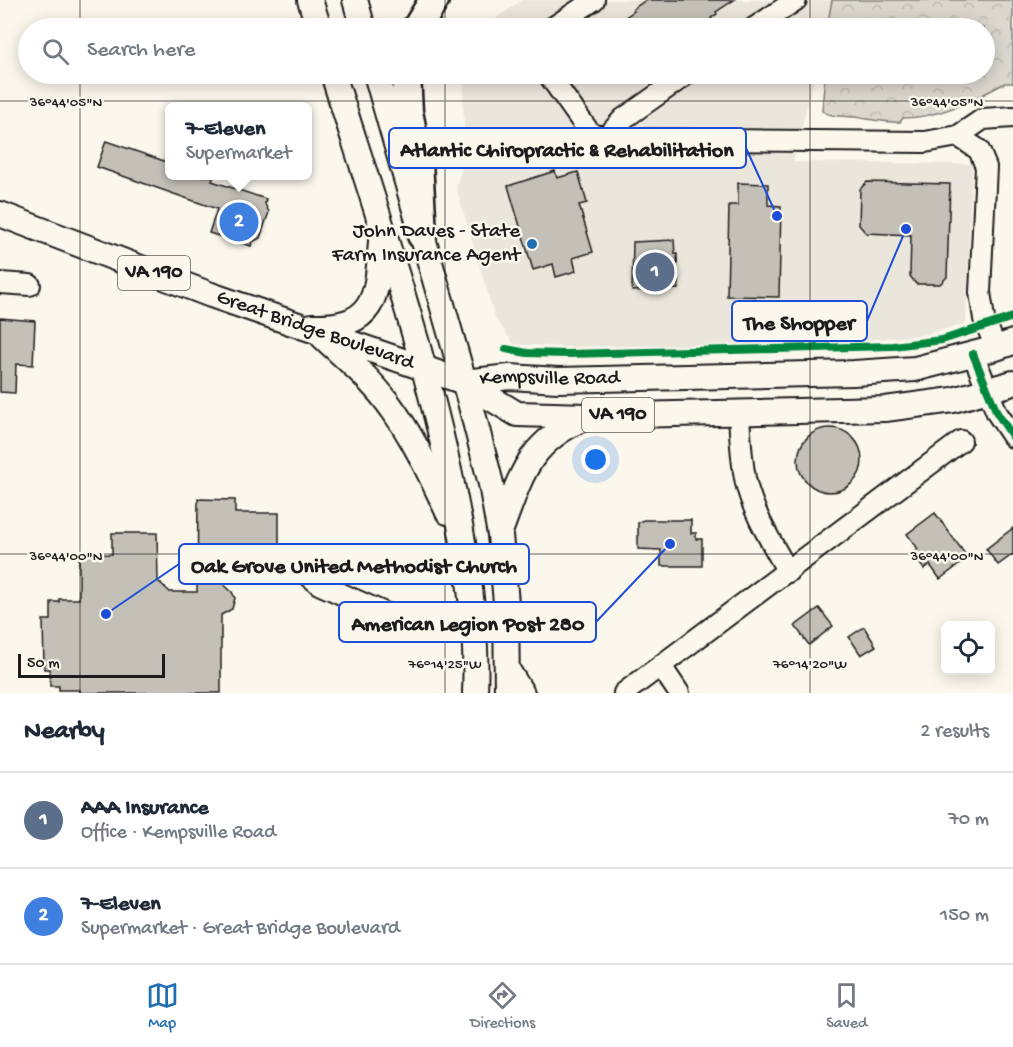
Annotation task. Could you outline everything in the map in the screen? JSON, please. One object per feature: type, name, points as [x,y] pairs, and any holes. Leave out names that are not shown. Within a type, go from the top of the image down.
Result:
[{"type":"highway","points":[[423,18],[434,0]]},
{"type":"highway","points":[[407,84],[408,112],[418,161],[422,235]]},
{"type":"main road","points":[[310,0],[316,18]]},
{"type":"main road","points":[[355,0],[360,18]]},
{"type":"main road","points":[[336,84],[425,368],[448,466],[464,547],[472,616],[475,693]]},
{"type":"main road","points":[[379,84],[481,441],[500,535],[506,603],[507,693]]},
{"type":"main road","name":"Great Bridge Boulevard","points":[[0,214],[169,279],[464,382]]},
{"type":"main road","points":[[308,328],[334,325],[361,317],[368,308],[375,291],[379,270],[382,230]]},
{"type":"main road","points":[[308,328],[375,388],[398,418],[420,454],[464,547]]},
{"type":"main road","name":"Kempsville Road","points":[[464,382],[510,377],[558,380],[854,373],[915,369],[994,348]]},
{"type":"main road","name":"Kempsville Road","points":[[464,382],[517,414],[588,416],[885,410],[953,400],[1013,383]]},
{"type":"main road","points":[[500,535],[520,479],[536,452],[554,434],[588,416]]},
{"type":"street","points":[[567,18],[594,0]]},
{"type":"street","points":[[769,18],[796,0]]},
{"type":"street","points":[[555,84],[590,133],[605,139],[925,142],[958,136],[983,119],[1013,117]]},
{"type":"street","points":[[605,139],[623,119],[673,84]]},
{"type":"street","points":[[958,136],[979,150],[986,167],[980,292],[984,319],[994,348],[987,392],[997,413],[1013,437]]},
{"type":"street","points":[[0,283],[30,285]]},
{"type":"street","points":[[739,413],[740,443],[746,484],[763,529],[788,572]]},
{"type":"street","points":[[624,693],[961,441]]},
{"type":"street","points":[[300,568],[319,584],[389,615],[401,618],[472,616]]},
{"type":"street","points":[[661,666],[680,693]]},
{"type":"street","points":[[508,667],[524,693]]},
{"type":"shaded area","points":[[522,0],[833,0],[828,18],[498,17]]},
{"type":"shaded area","points":[[464,84],[812,84],[793,162],[972,164],[966,324],[921,335],[833,343],[564,347],[514,344],[495,318],[456,187],[465,158]]},
{"type":"green space","points":[[832,0],[1013,0],[1013,83],[1005,83],[969,102],[943,111],[903,118],[900,122],[836,116],[827,113],[822,111],[824,84],[995,84],[995,18],[829,18]]},
{"type":"building","points":[[646,0],[734,0],[711,18],[624,18],[634,11],[633,9]]},
{"type":"building","points":[[106,141],[165,161],[165,180],[212,180],[266,199],[265,204],[269,212],[260,238],[252,242],[251,246],[209,233],[217,209],[97,167]]},
{"type":"building","points":[[555,171],[557,178],[578,172],[587,203],[579,205],[593,252],[573,258],[576,271],[556,277],[553,264],[533,270],[508,186]]},
{"type":"building","points":[[867,182],[950,184],[947,277],[940,284],[916,284],[910,276],[911,235],[866,233],[859,225],[860,189]]},
{"type":"building","points":[[738,183],[768,184],[768,205],[781,206],[779,297],[727,296],[729,205],[738,205]]},
{"type":"building","points":[[674,240],[675,254],[677,254],[678,289],[632,291],[633,242]]},
{"type":"building","points":[[0,318],[35,321],[33,365],[16,364],[15,393],[0,392]]},
{"type":"building","points":[[830,428],[848,434],[856,442],[862,460],[856,478],[848,486],[830,492],[812,486],[804,478],[798,460],[804,442],[812,434]]},
{"type":"building","points":[[198,499],[235,500],[235,513],[279,513],[279,551],[250,551],[250,554],[235,554],[235,565],[201,564],[232,592],[235,598],[232,609],[221,615],[221,693],[80,693],[80,690],[59,690],[59,686],[50,686],[50,669],[44,669],[43,620],[51,620],[51,602],[59,602],[59,599],[79,599],[79,555],[112,554],[112,533],[157,533],[158,581],[170,592],[197,592]]},
{"type":"building","points":[[935,513],[968,558],[940,579],[930,565],[924,569],[912,554],[918,549],[907,534]]},
{"type":"building","points":[[691,520],[691,533],[696,533],[696,539],[702,539],[702,566],[661,566],[661,550],[638,549],[638,522]]},
{"type":"building","points":[[1013,528],[1013,554],[998,565],[986,549]]},
{"type":"building","points":[[819,608],[833,626],[809,645],[795,626]]},
{"type":"building","points":[[864,627],[876,646],[861,655],[849,637]]},
{"type":"cycle path","points":[[506,349],[527,353],[567,354],[893,346],[942,340],[1013,317]]},
{"type":"cycle path","points":[[973,354],[997,413],[1013,437]]},
{"type":"place","name":"Atlantic Chiropractic & Rehabilitation","points":[[777,216]]},
{"type":"place","name":"7-Eleven","points":[[239,222]]},
{"type":"place","name":"The Shopper","points":[[906,229]]},
{"type":"place","name":"John Daves - State Farm Insurance Agent","points":[[532,244]]},
{"type":"place","name":"AAA Insurance","points":[[655,272]]},
{"type":"place","name":"American Legion Post 280","points":[[670,544]]},
{"type":"place","name":"Oak Grove United Methodist Church","points":[[106,614]]}]
